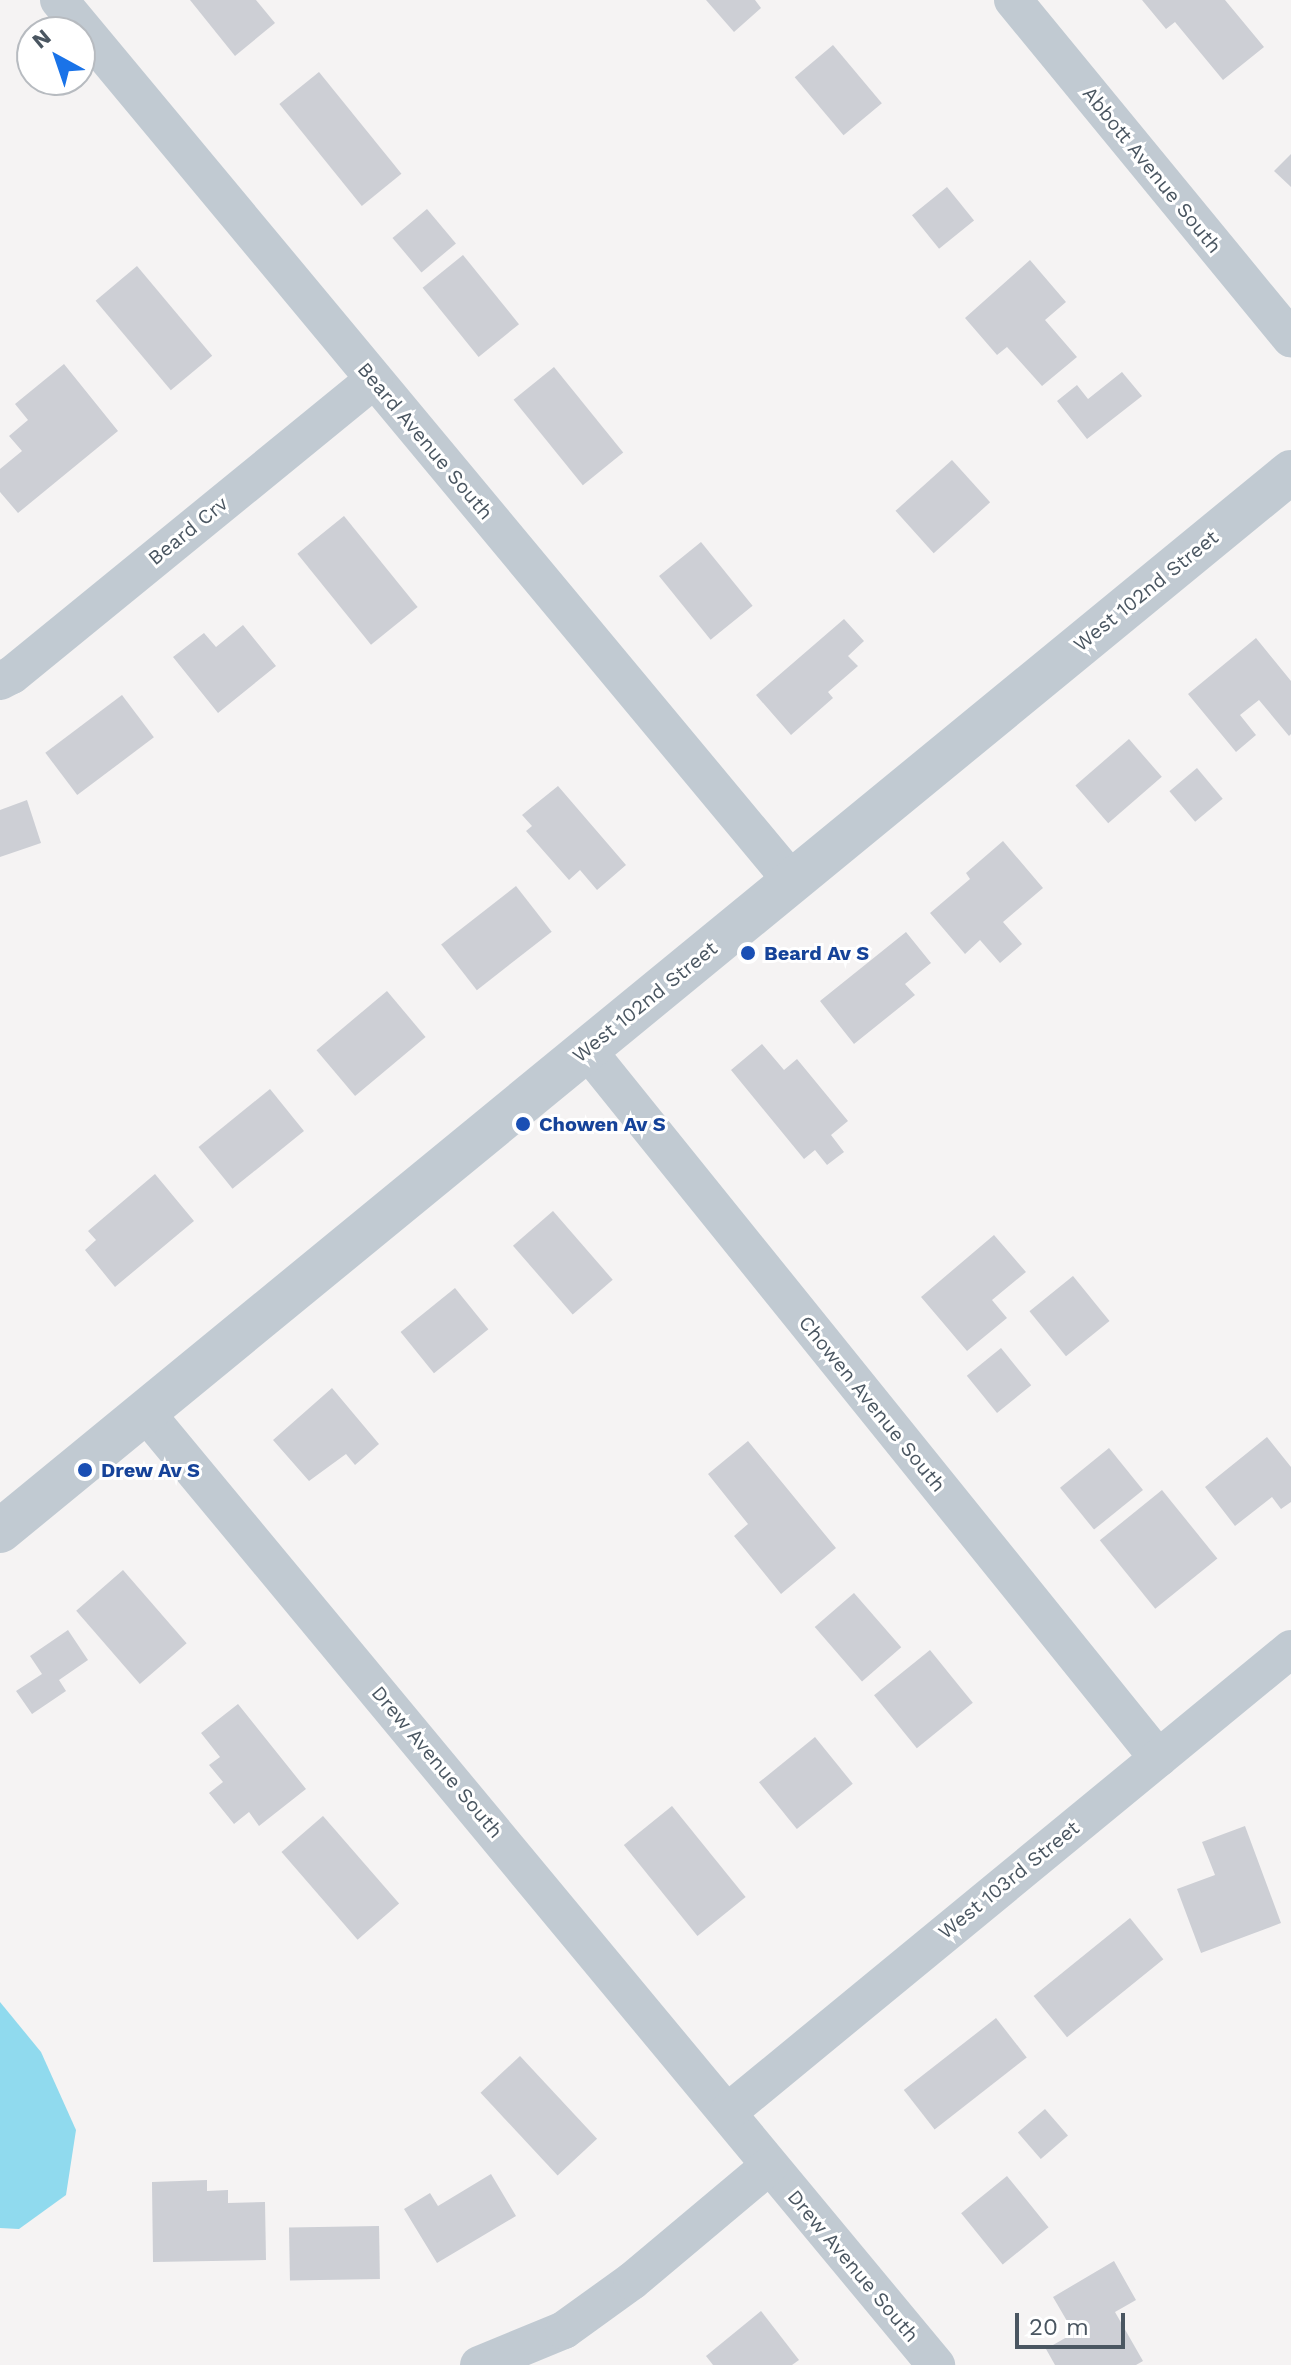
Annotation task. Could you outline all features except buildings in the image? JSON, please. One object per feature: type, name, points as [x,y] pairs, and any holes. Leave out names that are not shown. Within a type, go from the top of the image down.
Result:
[{"type":"street","name":"Beard Avenue South","points":[[59,0],[792,881]]},
{"type":"street","name":"Abbott Avenue South","points":[[1013,0],[1291,339]]},
{"type":"street","name":"Beard Crv","points":[[0,681],[12,675],[374,380]]},
{"type":"street","name":"West 102nd Street","points":[[0,1531],[1291,472]]},
{"type":"street","name":"Chowen Avenue South","points":[[587,1050],[1158,1758]]},
{"type":"street","name":"Drew Avenue South","points":[[145,1412],[936,2365]]},
{"type":"street","name":"West 103rd Street","points":[[728,2112],[1291,1649]]},
{"type":"street","points":[[479,2365],[564,2330],[632,2281],[769,2166]]},
{"type":"water","points":[[0,2002],[41,2052],[76,2130],[66,2195],[19,2229],[0,2228]]},
{"type":"place","name":"Beard Av S","points":[[748,953]]},
{"type":"place","name":"Chowen Av S","points":[[523,1124]]},
{"type":"place","name":"Drew Av S","points":[[85,1470]]}]
